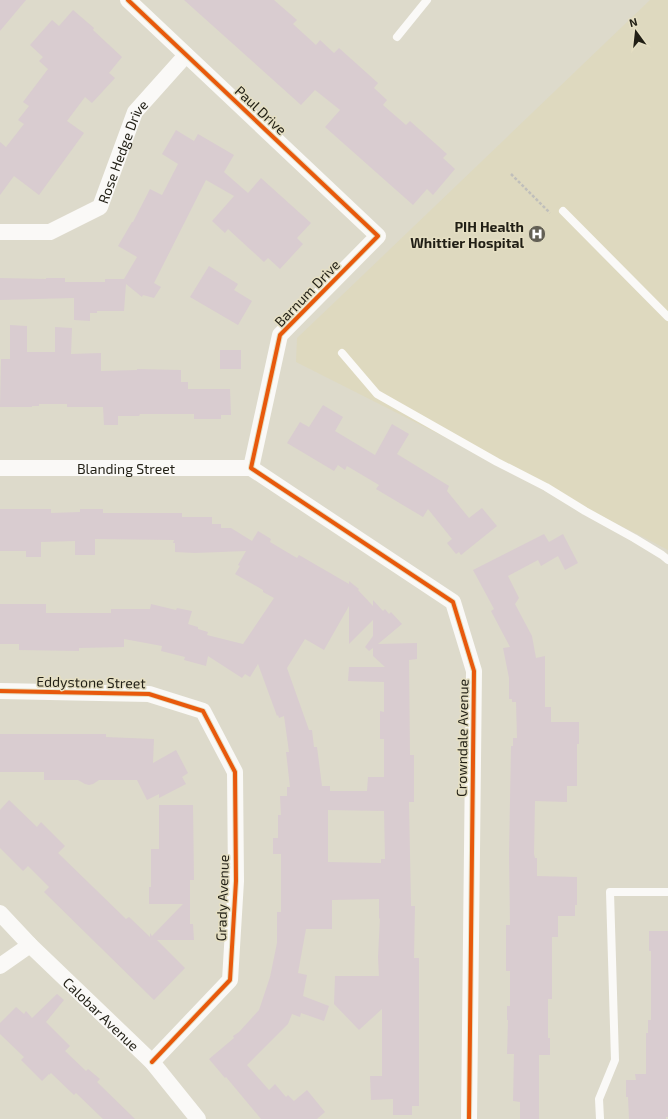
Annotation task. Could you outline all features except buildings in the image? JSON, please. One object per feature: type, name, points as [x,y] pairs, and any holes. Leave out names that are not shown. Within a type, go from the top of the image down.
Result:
[{"type":"street","name":"Paul Drive","points":[[128,0],[378,236]]},
{"type":"street","name":"Rose Hedge Drive","points":[[0,232],[50,232],[100,206],[135,112],[186,55]]},
{"type":"street","name":"Barnum Drive","points":[[251,468],[280,335],[378,236]]},
{"type":"street","name":"Blanding Street","points":[[0,468],[251,468]]},
{"type":"street","name":"Crowndale Avenue","points":[[251,468],[453,602],[474,671],[469,1119]]},
{"type":"street","name":"Eddystone Street","points":[[0,691],[149,694],[203,711]]},
{"type":"street","name":"Grady Avenue","points":[[152,1062],[230,980],[236,881],[234,772],[203,711]]},
{"type":"street","name":"Calobar Avenue","points":[[0,913],[30,945],[152,1062],[198,1119]]},
{"type":"street","points":[[0,966],[30,945]]},
{"type":"lane","points":[[397,37],[427,0]]},
{"type":"lane","points":[[563,211],[668,317]]},
{"type":"lane","points":[[342,353],[377,394],[647,545],[668,560]]},
{"type":"lane","points":[[600,1119],[599,1099],[615,1060],[610,892],[668,892]]},
{"type":"shaded area","name":"PIH Health Whittier Hospital","points":[[650,0],[668,0],[668,550],[296,362],[297,338]]},
{"type":"cycle path","points":[[128,0],[378,236],[280,335],[251,468],[453,602],[474,671],[469,1119]]},
{"type":"cycle path","points":[[0,691],[149,694],[203,711],[235,772],[236,881],[230,980],[152,1062]]},
{"type":"place","name":"PIH Health Whittier Hospital","points":[[537,234]]}]
